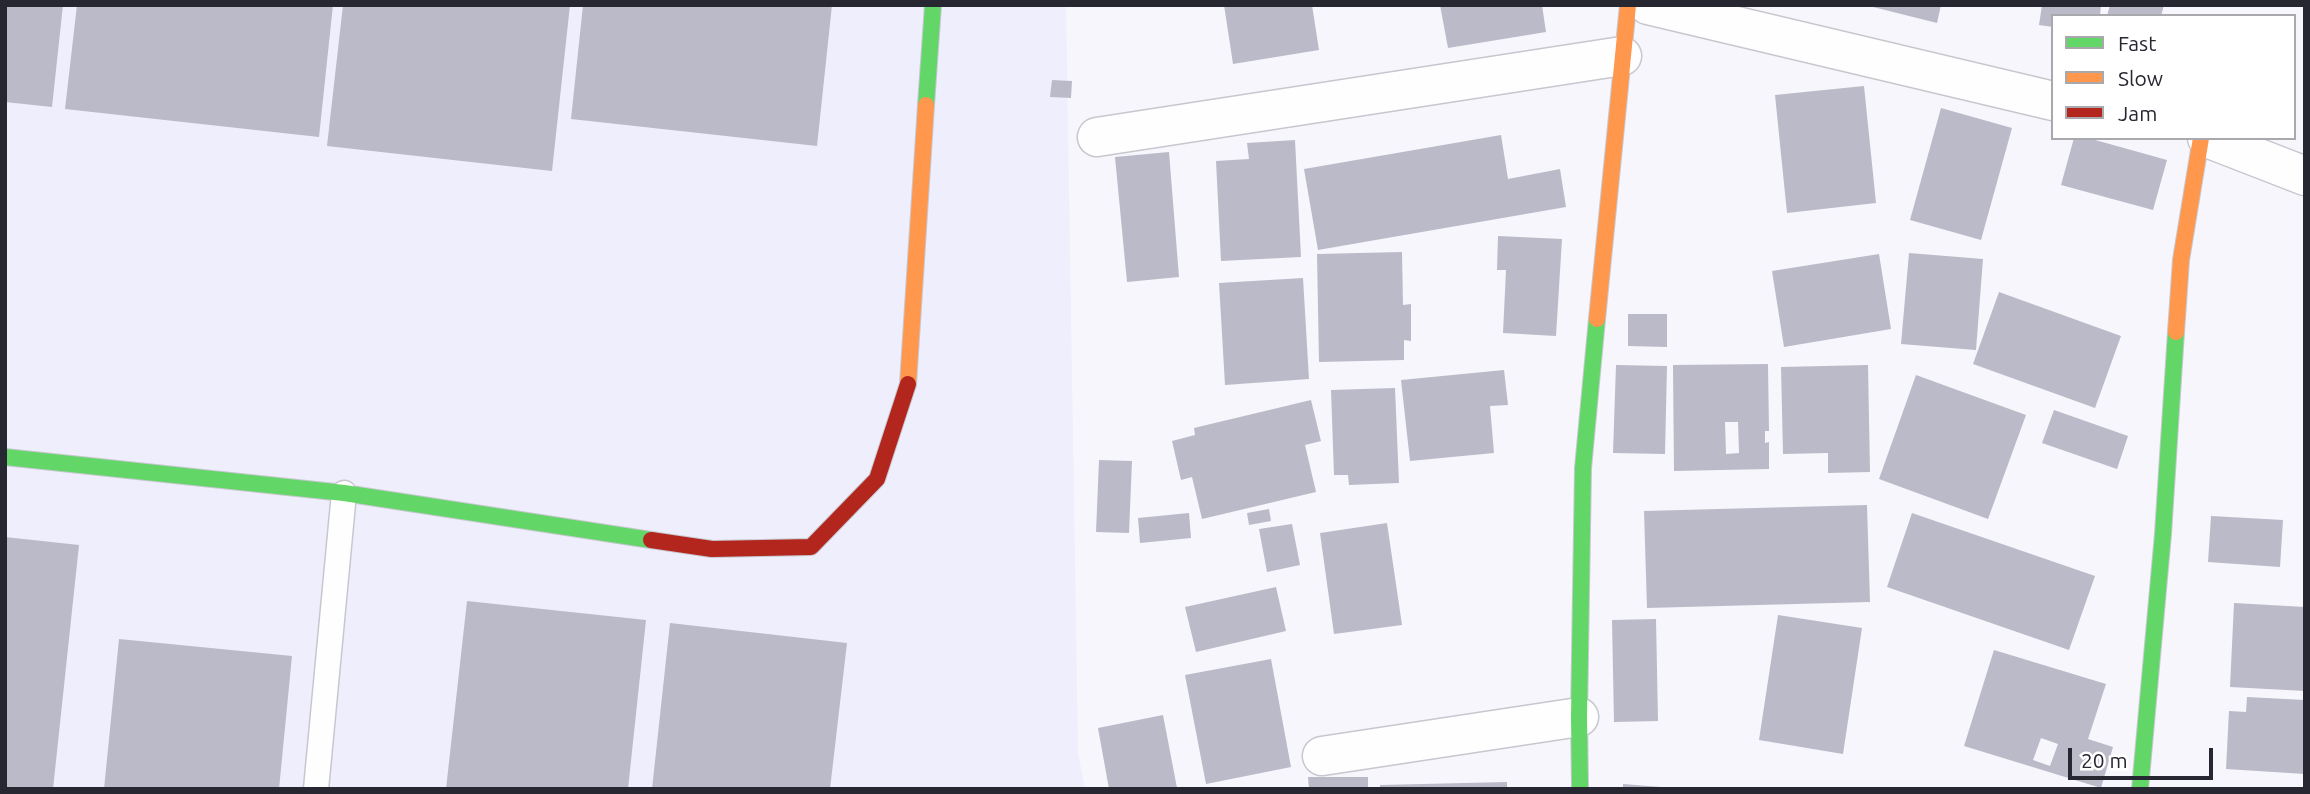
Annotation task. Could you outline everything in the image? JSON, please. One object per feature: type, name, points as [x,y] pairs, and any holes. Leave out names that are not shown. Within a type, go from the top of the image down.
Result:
[{"type":"street","points":[[5,457],[344,493],[712,549],[811,547],[877,479],[908,390],[933,5]]},
{"type":"street","points":[[1580,789],[1583,468],[1628,5]]},
{"type":"street","points":[[1648,5],[2051,101]]},
{"type":"street","points":[[1097,137],[1622,56]]},
{"type":"street","points":[[2140,789],[2163,534],[2181,260],[2201,140]]},
{"type":"street","points":[[2212,140],[2305,176]]},
{"type":"street","points":[[1322,756],[1579,718]]},
{"type":"lane","points":[[316,789],[344,493]]},
{"type":"shaded area","points":[[5,5],[1066,5],[1078,753],[1085,789],[5,789]]},
{"type":"building","points":[[5,5],[63,5],[52,107],[5,102]]},
{"type":"building","points":[[77,5],[333,5],[319,137],[65,109]]},
{"type":"building","points":[[343,5],[570,5],[552,171],[327,146]]},
{"type":"building","points":[[583,5],[832,5],[817,146],[571,119]]},
{"type":"building","points":[[1224,5],[1312,5],[1319,50],[1233,64]]},
{"type":"building","points":[[1440,5],[1542,5],[1546,32],[1448,48]]},
{"type":"building","points":[[1865,5],[1941,5],[1937,23]]},
{"type":"building","points":[[2042,5],[2101,5],[2100,14],[2051,14],[2051,27],[2039,25]]},
{"type":"building","points":[[2110,5],[2164,5],[2162,14],[2108,14]]},
{"type":"building","points":[[1052,80],[1072,81],[1071,98],[1050,97]]},
{"type":"building","points":[[1864,86],[1876,203],[1787,213],[1775,95]]},
{"type":"building","points":[[1941,108],[2012,128],[1981,240],[1910,220]]},
{"type":"building","points":[[1501,135],[1508,179],[1560,169],[1566,207],[1318,250],[1304,169]]},
{"type":"building","points":[[1295,140],[1301,257],[1221,261],[1216,161],[1249,159],[1247,143]]},
{"type":"building","points":[[2073,140],[2095,140],[2167,160],[2153,210],[2061,185]]},
{"type":"building","points":[[1169,152],[1179,277],[1127,282],[1115,157]]},
{"type":"building","points":[[1498,236],[1562,239],[1556,336],[1503,333],[1506,270],[1497,270]]},
{"type":"building","points":[[1402,252],[1403,305],[1411,304],[1411,341],[1404,340],[1404,360],[1319,362],[1317,254]]},
{"type":"building","points":[[1909,253],[1983,259],[1976,350],[1901,344]]},
{"type":"building","points":[[1879,254],[1891,329],[1784,347],[1772,271]]},
{"type":"building","points":[[1303,278],[1309,379],[1225,385],[1219,283]]},
{"type":"building","points":[[1999,292],[2121,336],[2095,408],[1973,364]]},
{"type":"building","points":[[1628,314],[1667,314],[1667,347],[1628,346]]},
{"type":"building","points":[[1768,364],[1769,431],[1765,431],[1765,443],[1769,442],[1769,469],[1674,471],[1673,365]],"holes":[[[1725,422],[1738,422],[1739,453],[1726,454]]]},
{"type":"building","points":[[1616,365],[1667,366],[1665,454],[1613,453]]},
{"type":"building","points":[[1868,365],[1870,472],[1828,473],[1828,453],[1783,454],[1781,367]]},
{"type":"building","points":[[1504,370],[1508,405],[1490,406],[1494,453],[1410,461],[1401,380]]},
{"type":"building","points":[[1916,375],[2026,415],[1988,519],[1879,479]]},
{"type":"building","points":[[1395,388],[1399,483],[1349,485],[1348,475],[1334,475],[1331,390]]},
{"type":"building","points":[[1311,400],[1321,441],[1305,445],[1316,492],[1202,519],[1192,477],[1181,480],[1172,441],[1195,435],[1194,428]]},
{"type":"building","points":[[2054,410],[2128,436],[2117,469],[2042,443]]},
{"type":"building","points":[[1099,460],[1132,461],[1129,533],[1096,532]]},
{"type":"building","points":[[1867,505],[1870,602],[1647,608],[1644,511]]},
{"type":"building","points":[[1269,509],[1271,521],[1249,525],[1247,513]]},
{"type":"building","points":[[1189,513],[1191,538],[1140,543],[1138,518]]},
{"type":"building","points":[[1912,513],[2095,576],[2069,650],[1887,587]]},
{"type":"building","points":[[2211,516],[2283,520],[2280,567],[2208,562]]},
{"type":"building","points":[[1387,523],[1402,625],[1334,634],[1320,533]]},
{"type":"building","points":[[1292,524],[1300,565],[1267,572],[1259,529]]},
{"type":"building","points":[[5,537],[79,545],[53,789],[5,789]]},
{"type":"building","points":[[1276,587],[1286,631],[1196,652],[1185,607]]},
{"type":"building","points":[[467,601],[646,620],[628,789],[446,789]]},
{"type":"building","points":[[2234,603],[2305,607],[2305,691],[2230,687]]},
{"type":"building","points":[[1778,615],[1862,628],[1843,754],[1759,740]]},
{"type":"building","points":[[1656,619],[1658,721],[1614,722],[1612,620]]},
{"type":"building","points":[[670,623],[847,643],[830,789],[652,789]]},
{"type":"building","points":[[119,639],[292,656],[279,789],[104,789]]},
{"type":"building","points":[[1994,650],[2106,684],[2088,739],[2113,747],[2101,788],[1964,746]],"holes":[[[2041,738],[2058,744],[2050,766],[2033,760]]]},
{"type":"building","points":[[1271,659],[1291,767],[1206,784],[1185,675]]},
{"type":"building","points":[[2247,697],[2305,700],[2305,774],[2226,769],[2229,711],[2246,712]]},
{"type":"building","points":[[1163,715],[1177,788],[1109,789],[1098,728]]},
{"type":"building","points":[[1308,777],[1368,777],[1368,789],[1309,789]]},
{"type":"building","points":[[1507,782],[1507,789],[1380,789],[1380,785]]},
{"type":"building","points":[[1623,784],[1661,787],[1661,789],[1623,789]]},
{"type":"traffic: fast","points":[[926,105],[933,5]]},
{"type":"traffic: fast","points":[[1580,789],[1583,468],[1597,319]]},
{"type":"traffic: fast","points":[[2140,789],[2163,534],[2176,332]]},
{"type":"traffic: fast","points":[[5,457],[344,493],[651,540]]},
{"type":"traffic: slow","points":[[1597,319],[1628,5]]},
{"type":"traffic: slow","points":[[908,384],[926,105]]},
{"type":"traffic: slow","points":[[2176,332],[2181,260],[2201,140]]},
{"type":"traffic: jam","points":[[651,540],[712,549],[811,547],[877,479],[908,384]]}]
